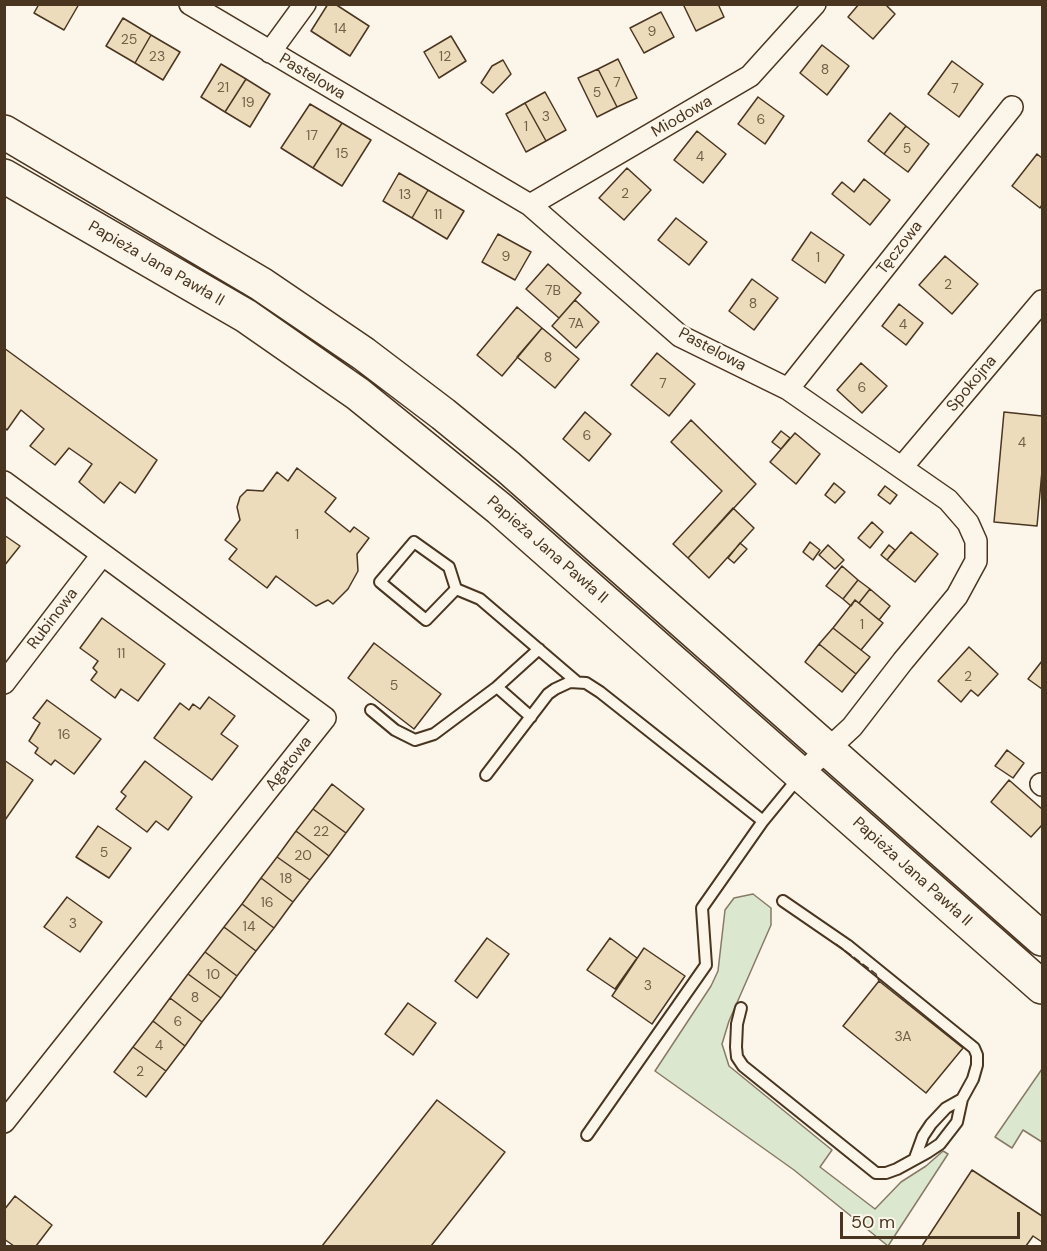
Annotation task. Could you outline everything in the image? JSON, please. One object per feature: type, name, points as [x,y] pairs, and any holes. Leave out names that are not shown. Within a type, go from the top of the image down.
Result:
[{"type":"main road","points":[[4,132],[261,284],[364,354],[443,414],[508,467],[1042,939]]},
{"type":"main road","name":"Papieża Jana Pawła II","points":[[4,176],[246,316],[358,394],[500,509],[1042,987]]},
{"type":"street","name":"Pastelowa","points":[[190,4],[530,205],[680,336],[788,389],[948,500],[968,523],[976,541],[976,561],[957,596],[852,727],[801,774]]},
{"type":"street","points":[[270,52],[305,4]]},
{"type":"street","name":"Miodowa","points":[[530,205],[750,76],[815,4]]},
{"type":"street","name":"Tęczowa","points":[[788,389],[1012,107]]},
{"type":"street","name":"Spokojna","points":[[902,467],[1042,301]]},
{"type":"street","name":"Agatowa","points":[[4,482],[325,718],[4,1122]]},
{"type":"street","name":"Rubinowa","points":[[4,683],[102,555]]},
{"type":"lane","points":[[456,589],[426,620],[380,582],[414,542],[449,567],[456,589],[480,599],[577,682]]},
{"type":"lane","points":[[371,710],[395,730],[415,740],[434,734],[497,687],[539,649]]},
{"type":"lane","points":[[486,775],[548,694],[570,682],[586,683],[763,821]]},
{"type":"lane","points":[[497,687],[531,717]]},
{"type":"lane","points":[[587,1135],[706,965],[702,908],[763,821],[801,774]]},
{"type":"lane","points":[[741,1008],[737,1024],[737,1057],[743,1066],[876,1173],[886,1173],[897,1169],[940,1144],[957,1122],[962,1099],[973,1079],[977,1065],[977,1055],[969,1042],[847,945],[783,901]]},
{"type":"lane","points":[[915,1158],[918,1145],[932,1124],[946,1108],[962,1099]]},
{"type":"green space","points":[[753,894],[771,908],[771,925],[729,1021],[722,1044],[729,1066],[832,1150],[820,1167],[875,1209],[901,1182],[926,1166],[943,1151],[948,1154],[888,1246],[794,1170],[655,1071],[711,986],[718,971],[725,910],[734,898]]},
{"type":"green space","points":[[1042,1069],[1042,1142],[1023,1130],[1012,1148],[995,1137]]},
{"type":"building","points":[[39,4],[79,4],[64,30],[34,13]]},
{"type":"building","points":[[328,4],[335,4],[369,26],[350,56],[311,31]]},
{"type":"building","points":[[683,4],[718,4],[724,17],[696,31]]},
{"type":"building","points":[[859,4],[885,4],[895,14],[873,39],[848,17]]},
{"type":"building","points":[[661,12],[674,37],[644,53],[630,28]]},
{"type":"building","points":[[123,18],[151,35],[135,63],[106,46]]},
{"type":"building","points":[[151,35],[180,52],[163,80],[135,63]]},
{"type":"building","points":[[451,36],[466,61],[439,78],[424,52]]},
{"type":"building","points":[[822,45],[849,66],[827,95],[800,73]]},
{"type":"building","points":[[618,59],[637,98],[617,107],[598,69]]},
{"type":"building","points":[[503,60],[511,74],[493,93],[481,83],[492,66]]},
{"type":"building","points":[[952,61],[983,84],[959,117],[928,94]]},
{"type":"building","points":[[221,64],[246,79],[225,112],[201,97]]},
{"type":"building","points":[[598,69],[617,107],[597,117],[578,78]]},
{"type":"building","points":[[246,79],[270,94],[250,127],[225,112]]},
{"type":"building","points":[[545,92],[566,130],[546,141],[525,103]]},
{"type":"building","points":[[758,97],[784,116],[765,144],[738,124]]},
{"type":"building","points":[[525,103],[546,141],[526,152],[506,114]]},
{"type":"building","points":[[310,104],[342,123],[313,168],[281,148]]},
{"type":"building","points":[[890,113],[906,126],[884,154],[868,141]]},
{"type":"building","points":[[342,123],[371,140],[342,186],[313,168]]},
{"type":"building","points":[[906,126],[929,144],[908,172],[884,154]]},
{"type":"building","points":[[697,131],[726,154],[703,183],[674,160]]},
{"type":"building","points":[[1037,154],[1042,158],[1042,205],[1040,208],[1012,186]]},
{"type":"building","points":[[627,168],[651,190],[624,220],[599,198]]},
{"type":"building","points":[[399,173],[428,190],[412,218],[383,201]]},
{"type":"building","points":[[864,179],[890,200],[870,225],[832,194],[842,182],[854,192]]},
{"type":"building","points":[[428,190],[464,211],[447,239],[412,218]]},
{"type":"building","points":[[676,218],[707,242],[689,265],[658,240]]},
{"type":"building","points":[[811,232],[844,255],[825,283],[792,260]]},
{"type":"building","points":[[498,234],[531,252],[515,280],[482,262]]},
{"type":"building","points":[[945,256],[978,284],[952,314],[919,285]]},
{"type":"building","points":[[548,264],[581,293],[559,318],[526,289]]},
{"type":"building","points":[[752,279],[778,298],[754,330],[729,311]]},
{"type":"building","points":[[575,300],[599,322],[576,348],[552,326]]},
{"type":"building","points":[[899,304],[923,323],[906,345],[882,326]]},
{"type":"building","points":[[517,307],[542,328],[502,376],[477,355]]},
{"type":"building","points":[[542,328],[579,359],[555,388],[517,357]]},
{"type":"building","points":[[4,348],[157,460],[135,493],[120,482],[104,503],[79,482],[92,464],[69,448],[55,465],[30,446],[44,429],[21,410],[7,430],[4,427]]},
{"type":"building","points":[[657,353],[695,384],[669,416],[631,385]]},
{"type":"building","points":[[861,363],[887,386],[862,413],[837,390]]},
{"type":"building","points":[[585,412],[611,434],[589,461],[563,439]]},
{"type":"building","points":[[1004,412],[1042,416],[1042,471],[1037,526],[994,522]]},
{"type":"building","points":[[691,420],[756,484],[688,558],[673,544],[722,491],[671,442]]},
{"type":"building","points":[[781,431],[790,438],[781,449],[772,442]]},
{"type":"building","points":[[795,433],[820,454],[796,484],[770,462]]},
{"type":"building","points":[[297,468],[336,498],[325,512],[350,532],[354,527],[369,538],[357,554],[358,571],[348,589],[333,604],[328,600],[316,606],[276,576],[267,588],[229,559],[237,549],[225,540],[240,520],[237,507],[240,497],[247,490],[263,491],[277,472],[288,481]]},
{"type":"building","points":[[834,483],[845,492],[835,503],[825,495]]},
{"type":"building","points":[[885,486],[897,495],[890,504],[878,495]]},
{"type":"building","points":[[733,508],[754,528],[709,578],[688,558]]},
{"type":"building","points":[[872,522],[883,532],[870,548],[858,538]]},
{"type":"building","points":[[911,532],[938,554],[915,582],[887,560]]},
{"type":"building","points":[[4,535],[20,546],[4,566]]},
{"type":"building","points":[[810,542],[820,550],[813,560],[803,552]]},
{"type":"building","points":[[740,543],[747,549],[734,563],[728,558]]},
{"type":"building","points":[[828,545],[844,560],[835,569],[819,555]]},
{"type":"building","points":[[889,545],[895,550],[887,560],[881,555]]},
{"type":"building","points":[[842,566],[858,580],[843,599],[826,586]]},
{"type":"building","points":[[858,580],[870,589],[859,603],[855,600],[851,606],[843,599]]},
{"type":"building","points":[[870,589],[890,606],[879,620],[859,603]]},
{"type":"building","points":[[855,600],[883,623],[861,650],[833,628]]},
{"type":"building","points":[[102,618],[165,664],[138,701],[121,689],[115,698],[91,680],[97,672],[93,668],[98,661],[80,648]]},
{"type":"building","points":[[833,628],[870,657],[856,674],[819,644]]},
{"type":"building","points":[[374,643],[441,694],[414,729],[348,678]]},
{"type":"building","points":[[819,644],[856,674],[842,692],[805,662]]},
{"type":"building","points":[[969,647],[998,674],[978,696],[971,690],[961,702],[938,681]]},
{"type":"building","points":[[1042,661],[1042,689],[1028,679]]},
{"type":"building","points":[[209,697],[235,716],[221,734],[238,746],[212,780],[154,738],[180,703],[189,710],[193,704],[200,709]]},
{"type":"building","points":[[47,700],[101,739],[74,774],[55,760],[51,765],[35,753],[38,748],[29,741],[40,723],[33,718]]},
{"type":"building","points":[[1007,750],[1024,763],[1013,778],[995,766]]},
{"type":"building","points":[[4,760],[33,780],[5,820],[4,819]]},
{"type":"building","points":[[145,761],[192,797],[168,830],[156,821],[147,832],[116,809],[126,796],[121,792]]},
{"type":"building","points":[[1009,780],[1042,809],[1042,825],[1031,837],[991,802]]},
{"type":"building","points":[[332,784],[364,809],[346,833],[313,809]]},
{"type":"building","points":[[313,809],[346,833],[329,856],[296,831]]},
{"type":"building","points":[[98,826],[131,848],[109,878],[76,857]]},
{"type":"building","points":[[296,831],[329,856],[310,880],[277,857]]},
{"type":"building","points":[[277,857],[310,880],[293,902],[261,878]]},
{"type":"building","points":[[261,878],[293,902],[274,928],[242,904]]},
{"type":"building","points":[[67,897],[102,922],[80,952],[44,927]]},
{"type":"building","points":[[242,904],[274,928],[256,951],[224,927]]},
{"type":"building","points":[[224,927],[256,951],[237,976],[205,952]]},
{"type":"building","points":[[487,938],[509,954],[477,998],[455,981]]},
{"type":"building","points":[[610,938],[637,958],[615,989],[587,970]]},
{"type":"building","points":[[644,948],[685,976],[652,1024],[612,996]]},
{"type":"building","points":[[205,952],[237,976],[221,998],[188,974]]},
{"type":"building","points":[[188,974],[221,998],[202,1022],[170,998]]},
{"type":"building","points":[[879,981],[963,1048],[926,1093],[843,1026]]},
{"type":"building","points":[[170,998],[202,1022],[185,1046],[153,1021]]},
{"type":"building","points":[[408,1003],[436,1023],[413,1055],[385,1034]]},
{"type":"building","points":[[153,1021],[185,1046],[166,1071],[133,1047]]},
{"type":"building","points":[[133,1047],[166,1071],[146,1097],[114,1072]]},
{"type":"building","points":[[437,1100],[505,1152],[431,1246],[322,1246]]},
{"type":"building","points":[[972,1170],[1042,1216],[1042,1242],[1033,1236],[1026,1246],[922,1246]]},
{"type":"building","points":[[15,1196],[52,1225],[36,1246],[14,1246],[4,1239],[4,1210]]},
{"type":"fence","points":[[836,944],[876,974],[879,981]]}]
